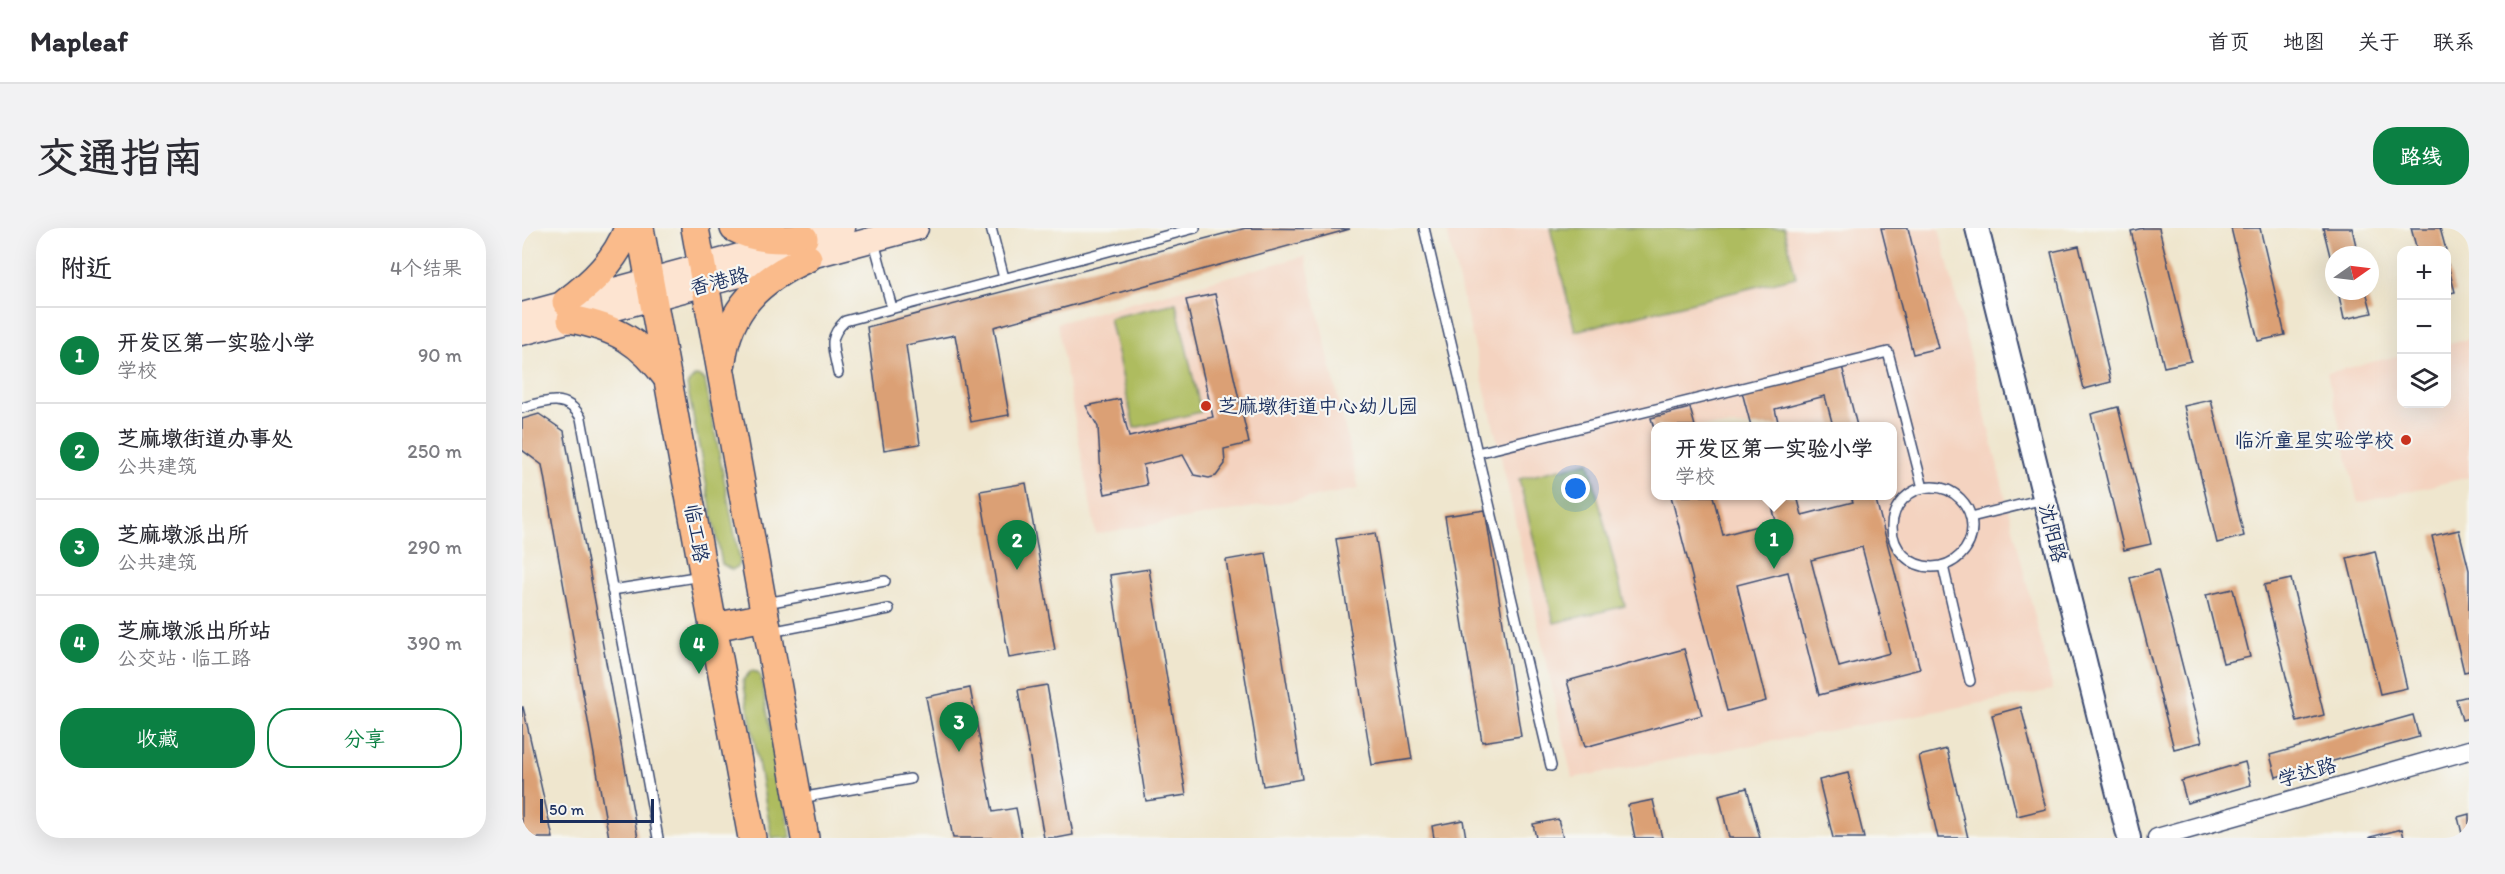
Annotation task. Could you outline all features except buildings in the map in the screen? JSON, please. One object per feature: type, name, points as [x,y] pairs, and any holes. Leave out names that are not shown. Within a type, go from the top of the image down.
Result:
[{"type":"main road","points":[[627,228],[612,259],[568,311],[628,337],[651,356],[669,380]]},
{"type":"main road","name":"临工路","points":[[640,228],[752,838]]},
{"type":"main road","points":[[695,228],[805,838]]},
{"type":"main road","points":[[734,228],[748,235],[806,248]]},
{"type":"main road","name":"香港路","points":[[806,248],[843,228]]},
{"type":"main road","name":"香港路","points":[[522,315],[568,311],[806,248],[873,239],[916,228]]},
{"type":"main road","points":[[721,378],[724,346],[735,317],[748,299],[806,248]]},
{"type":"main road","name":"香港路","points":[[522,333],[568,311]]},
{"type":"main road","points":[[714,627],[765,618]]},
{"type":"street","name":"沈阳路","points":[[1977,228],[2129,838]]},
{"type":"street","name":"学达路","points":[[2157,838],[2469,750]]},
{"type":"lane","points":[[991,228],[1004,278]]},
{"type":"lane","points":[[838,373],[832,341],[833,333],[845,321],[1195,228]]},
{"type":"lane","points":[[1424,228],[1551,766]]},
{"type":"lane","points":[[873,239],[892,308]]},
{"type":"lane","points":[[1477,453],[1888,352],[1923,488]]},
{"type":"lane","points":[[522,408],[559,400],[569,403],[581,418],[658,838]]},
{"type":"lane","points":[[1923,488],[1948,490],[1958,496],[1971,517],[1971,538],[1967,548],[1952,562],[1943,566],[1931,567],[1909,560],[1901,552],[1892,531],[1897,508],[1913,492],[1923,488]]},
{"type":"lane","points":[[1971,517],[2044,499]]},
{"type":"lane","points":[[1943,566],[1970,681]]},
{"type":"lane","points":[[612,590],[705,576]]},
{"type":"lane","points":[[765,618],[885,581]]},
{"type":"lane","points":[[765,618],[890,609]]},
{"type":"lane","points":[[798,798],[910,778]]},
{"type":"shaded area","points":[[1446,228],[1939,228],[2053,690],[1572,778],[1499,448]]},
{"type":"shaded area","name":"芝麻墩街道中心幼儿园","points":[[1305,256],[1359,489],[1096,534],[1057,323]]},
{"type":"shaded area","name":"临沂童星实验学校","points":[[2469,339],[2469,477],[2358,503],[2327,373],[2397,356],[2397,408],[2451,408],[2451,343]]},
{"type":"green space","points":[[1550,228],[1784,228],[1796,277],[1575,331]]},
{"type":"green space","points":[[1176,303],[1201,412],[1134,428],[1109,318]]},
{"type":"green space","points":[[695,376],[705,381],[740,561],[732,570],[722,564],[687,385]]},
{"type":"green space","points":[[1589,462],[1625,606],[1554,623],[1519,479]]},
{"type":"green space","points":[[751,671],[757,672],[761,677],[791,838],[772,838],[743,680]]},
{"type":"place","name":"芝麻墩街道中心幼儿园","points":[[1206,406]]},
{"type":"place","name":"临沂童星实验学校","points":[[2406,440]]},
{"type":"place","name":"开发区第一实验小学","points":[[1774,569]]},
{"type":"place","name":"芝麻墩街道办事处","points":[[1017,570]]},
{"type":"place","name":"芝麻墩派出所站","points":[[699,674]]},
{"type":"place","name":"芝麻墩派出所","points":[[959,752]]}]
